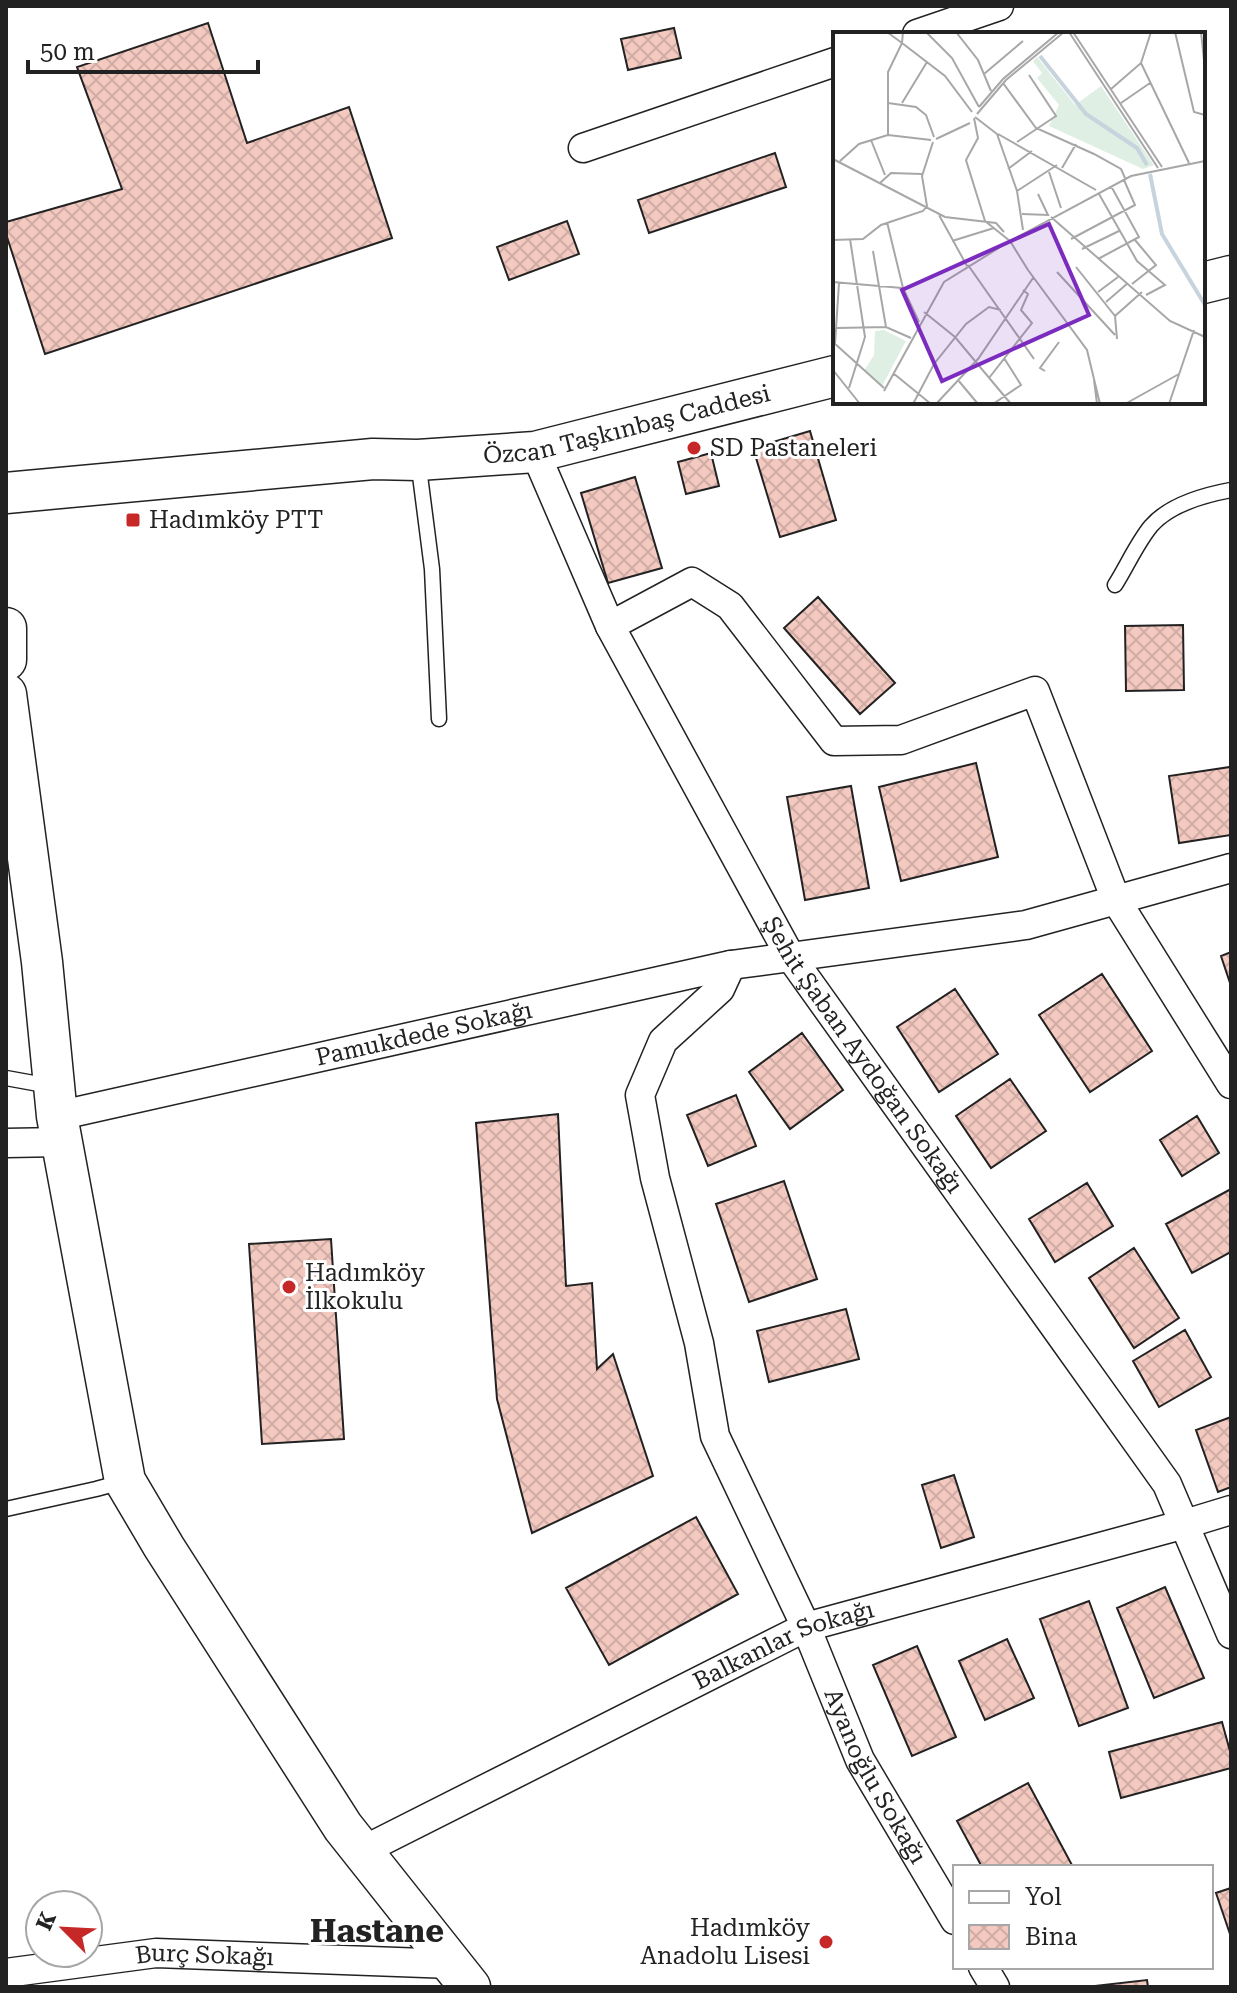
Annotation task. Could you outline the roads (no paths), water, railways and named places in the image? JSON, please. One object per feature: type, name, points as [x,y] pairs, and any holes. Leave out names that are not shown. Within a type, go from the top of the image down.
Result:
[{"type":"street","points":[[923,32],[999,6]]},
{"type":"street","points":[[583,148],[833,63]]},
{"type":"street","points":[[1205,282],[1231,276]]},
{"type":"street","name":"Özcan Taşkınbaş Caddesi","points":[[6,493],[373,459],[418,460],[535,452],[833,377]]},
{"type":"street","name":"Şehit Şaban Aydoğan Sokağı","points":[[535,452],[610,626],[790,956],[1167,1484],[1231,1634]]},
{"type":"street","name":"Özcan Taşkınbaş Caddesi","points":[[6,519],[51,512],[374,482],[418,460]]},
{"type":"street","points":[[610,626],[692,582],[730,606],[834,741],[901,740],[1035,691],[1116,900],[1231,1084]]},
{"type":"street","points":[[6,628],[6,660]]},
{"type":"street","points":[[6,694],[42,962],[58,1115],[125,1481],[343,1827],[461,1975]]},
{"type":"street","name":"Pamukdede Sokağı","points":[[6,1143],[58,1115],[731,965],[1026,925],[1231,868]]},
{"type":"street","name":"Ayanoğlu Sokağı","points":[[731,965],[720,989],[663,1041],[640,1095],[655,1178],[699,1343],[715,1436],[806,1627],[860,1760],[953,1917]]},
{"type":"street","name":"Balkanlar Sokağı","points":[[362,1851],[806,1627],[1231,1510]]},
{"type":"street","name":"Burç Sokağı","points":[[6,1973],[156,1953],[461,1975]]},
{"type":"street","points":[[984,1969],[995,1987]]},
{"type":"lane","points":[[418,460],[432,569],[439,719]]},
{"type":"lane","points":[[1115,585],[1152,525],[1187,502],[1231,490]]},
{"type":"lane","points":[[6,1078],[58,1115]]},
{"type":"lane","points":[[6,1509],[125,1481]]},
{"type":"place","name":"SD Pastaneleri","points":[[694,448]]},
{"type":"place","name":"Hadımköy PTT","points":[[133,520]]},
{"type":"place","name":"Hadımköy İlkokulu","points":[[289,1287]]},
{"type":"place","name":"Hadımköy Anadolu Lisesi","points":[[826,1942]]},
{"type":"district","name":"Hastane","points":[[377,1931]]}]
